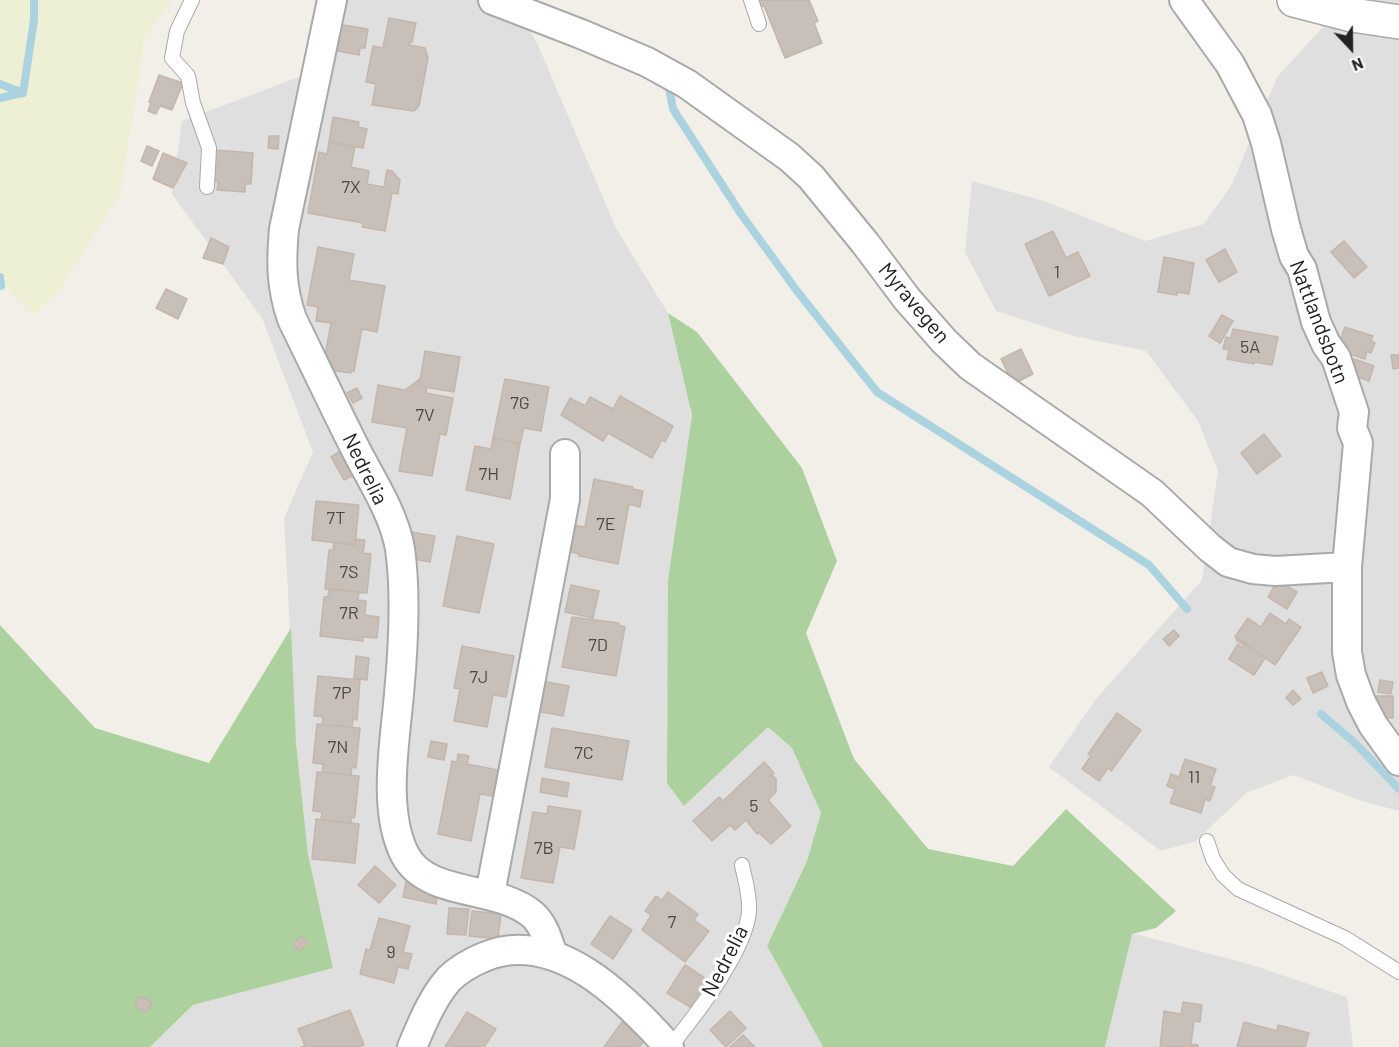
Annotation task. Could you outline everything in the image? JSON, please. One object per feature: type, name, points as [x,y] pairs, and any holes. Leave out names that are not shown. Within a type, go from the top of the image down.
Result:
[{"type":"street","name":"Nedrelia","points":[[332,0],[284,229],[281,264],[284,295],[292,320],[383,502],[399,547],[402,574],[401,670],[393,772],[393,807],[398,836],[406,856],[418,872],[444,885],[490,894],[533,915],[543,927],[553,955]]},
{"type":"street","name":"Myravegen","points":[[493,0],[581,33],[647,62],[687,84],[789,157],[811,177],[865,243],[906,299],[970,366],[1152,493],[1228,562],[1253,569],[1275,571],[1347,567]]},
{"type":"street","name":"Nattlandsbotn","points":[[1184,0],[1230,64],[1257,115],[1294,256],[1302,269],[1316,322],[1326,344],[1336,358],[1354,412],[1352,428],[1358,443],[1347,567],[1347,652],[1361,702],[1373,725],[1399,760]]},
{"type":"street","points":[[1300,1],[1352,15],[1399,22]]},
{"type":"street","points":[[490,894],[565,499],[565,454]]},
{"type":"street","name":"Nedrelia","points":[[412,1047],[430,1006],[450,979],[472,962],[493,953],[521,950],[553,955],[579,967],[626,1002],[670,1047]]},
{"type":"lane","points":[[192,0],[177,31],[172,58],[188,76],[193,103],[209,148],[207,187]]},
{"type":"lane","points":[[751,0],[759,24]]},
{"type":"lane","points":[[1207,841],[1213,859],[1223,875],[1238,889],[1345,938],[1399,972]]},
{"type":"lane","name":"Nedrelia","points":[[670,1047],[700,1009],[738,945],[749,913],[749,897],[742,865]]},
{"type":"shaded area","points":[[339,0],[511,0],[537,43],[616,228],[668,313],[692,415],[668,580],[684,806],[768,727],[792,748],[822,813],[807,861],[767,946],[823,1047],[150,1047],[193,1005],[333,967],[308,854],[296,743],[284,518],[313,452],[262,318],[172,194],[182,121],[312,72]]},
{"type":"shaded area","points":[[1348,0],[1399,0],[1399,811],[1362,801],[1293,775],[1246,793],[1196,841],[1161,851],[1049,767],[1096,699],[1202,580],[1218,471],[1198,421],[1146,351],[1074,336],[996,311],[965,252],[972,181],[1044,201],[1145,241],[1204,224],[1231,186],[1277,77]]},
{"type":"shaded area","points":[[1132,933],[1252,965],[1347,997],[1353,1047],[1105,1047]]},
{"type":"green space","points":[[0,0],[173,0],[145,36],[121,193],[59,291],[33,316],[0,281]]},
{"type":"green space","points":[[668,313],[697,332],[802,468],[837,561],[806,633],[854,759],[928,849],[1013,866],[1066,809],[1176,911],[1156,928],[1132,934],[1105,1047],[823,1047],[767,946],[807,861],[821,813],[792,748],[768,727],[684,806],[667,783],[668,580],[692,415]]},
{"type":"green space","points":[[0,625],[95,728],[209,763],[291,628],[296,743],[308,854],[333,968],[193,1005],[150,1047],[0,1047]]},
{"type":"building","points":[[758,0],[809,0],[818,21],[814,23],[822,43],[785,58],[764,6],[761,7]]},
{"type":"building","points":[[389,18],[416,23],[412,42],[409,45],[425,48],[428,58],[419,106],[414,111],[372,105],[376,84],[366,82],[373,46],[383,48]]},
{"type":"building","points":[[337,24],[368,29],[365,48],[360,48],[359,55],[332,50]]},
{"type":"building","points":[[159,75],[183,83],[172,110],[160,106],[156,114],[148,111]]},
{"type":"building","points":[[333,117],[359,122],[358,127],[367,129],[363,148],[329,142]]},
{"type":"building","points":[[269,136],[279,136],[278,149],[268,148]]},
{"type":"building","points":[[329,142],[355,147],[351,167],[369,171],[367,184],[384,187],[387,170],[392,171],[400,180],[398,194],[392,193],[385,231],[362,227],[363,223],[308,213],[319,152],[327,154]]},
{"type":"building","points":[[147,146],[159,151],[152,166],[141,161]]},
{"type":"building","points":[[215,150],[253,153],[251,184],[245,184],[245,192],[217,190],[218,182],[213,181]]},
{"type":"building","points":[[163,153],[187,163],[173,188],[153,179]]},
{"type":"building","points":[[1053,231],[1066,258],[1078,252],[1090,276],[1049,296],[1025,244]]},
{"type":"building","points":[[211,238],[229,247],[223,264],[203,258]]},
{"type":"building","points":[[1344,241],[1367,267],[1354,278],[1331,252]]},
{"type":"building","points":[[318,247],[354,254],[349,280],[385,286],[377,332],[362,329],[354,371],[351,373],[329,370],[323,366],[331,323],[316,321],[318,307],[307,305]]},
{"type":"building","points":[[1225,249],[1237,272],[1219,282],[1206,260]]},
{"type":"building","points":[[1164,257],[1194,263],[1189,294],[1158,292]]},
{"type":"building","points":[[166,289],[187,299],[178,319],[156,308]]},
{"type":"building","points":[[1222,315],[1233,321],[1220,343],[1209,336]]},
{"type":"building","points":[[1345,327],[1373,336],[1371,341],[1375,343],[1371,353],[1367,351],[1365,359],[1337,350]]},
{"type":"building","points":[[1233,329],[1278,337],[1272,365],[1227,359],[1229,350],[1223,349],[1226,337],[1231,338]]},
{"type":"building","points":[[1021,349],[1033,374],[1013,384],[1001,359]]},
{"type":"building","points":[[425,351],[460,357],[454,392],[419,386]]},
{"type":"building","points":[[1391,355],[1399,355],[1399,368],[1393,369]]},
{"type":"building","points":[[1354,359],[1374,366],[1369,381],[1349,374]]},
{"type":"building","points":[[421,378],[419,386],[427,387],[426,393],[453,398],[446,435],[440,434],[432,476],[399,471],[407,428],[372,422],[378,385],[405,390]]},
{"type":"building","points":[[505,379],[549,387],[541,431],[524,428],[520,444],[493,438]]},
{"type":"building","points":[[357,388],[362,398],[353,403],[347,393]]},
{"type":"building","points":[[620,396],[673,426],[665,442],[662,440],[652,458],[608,433],[603,441],[561,415],[570,398],[585,406],[590,397],[613,409]]},
{"type":"building","points":[[1264,434],[1281,456],[1257,474],[1241,453]]},
{"type":"building","points":[[493,438],[520,444],[510,499],[466,490],[475,446],[491,449]]},
{"type":"building","points":[[347,447],[360,472],[344,480],[331,457]]},
{"type":"building","points":[[594,479],[643,491],[640,507],[629,504],[618,564],[579,556],[579,554],[568,551],[573,525],[585,527]]},
{"type":"building","points":[[316,501],[359,505],[355,545],[312,540]]},
{"type":"building","points":[[412,532],[435,536],[430,562],[408,558]]},
{"type":"building","points":[[457,536],[494,544],[479,613],[443,606]]},
{"type":"building","points":[[356,539],[365,540],[363,553],[371,554],[367,593],[325,589],[329,550],[333,550],[334,542],[355,545]]},
{"type":"building","points":[[1278,580],[1297,592],[1287,609],[1268,597]]},
{"type":"building","points":[[571,585],[599,591],[593,618],[565,612]]},
{"type":"building","points":[[329,589],[359,592],[358,600],[366,601],[365,615],[379,617],[377,638],[363,637],[363,641],[320,636],[324,597],[328,597]]},
{"type":"building","points":[[1270,613],[1286,624],[1289,619],[1301,627],[1275,665],[1235,637],[1248,618],[1261,627]]},
{"type":"building","points":[[572,617],[619,623],[618,625],[625,627],[616,676],[562,667]]},
{"type":"building","points":[[1174,630],[1179,636],[1169,646],[1163,639]]},
{"type":"building","points":[[1237,638],[1265,658],[1254,675],[1229,659],[1238,644],[1243,648],[1245,646],[1236,640]]},
{"type":"building","points":[[462,646],[514,656],[506,697],[493,695],[487,727],[454,721],[460,689],[454,688]]},
{"type":"building","points":[[356,656],[369,658],[367,680],[354,678]]},
{"type":"building","points":[[1322,672],[1328,686],[1313,693],[1307,678]]},
{"type":"building","points":[[318,676],[360,680],[357,720],[353,719],[352,727],[322,725],[323,717],[314,716]]},
{"type":"building","points":[[1380,680],[1393,682],[1391,694],[1378,692]]},
{"type":"building","points":[[541,681],[569,686],[563,716],[536,711]]},
{"type":"building","points":[[1293,690],[1301,699],[1293,705],[1286,698]]},
{"type":"building","points":[[1377,696],[1393,696],[1393,718],[1377,717]]},
{"type":"building","points":[[1117,713],[1141,730],[1111,771],[1108,768],[1099,781],[1082,769],[1091,756],[1088,754]]},
{"type":"building","points":[[317,724],[360,728],[356,768],[352,767],[351,775],[322,772],[323,764],[313,763]]},
{"type":"building","points":[[552,728],[629,741],[622,780],[545,767]]},
{"type":"building","points":[[431,741],[447,744],[444,760],[428,757]]},
{"type":"building","points":[[458,754],[469,756],[467,764],[498,770],[493,796],[480,794],[471,841],[438,834],[452,761],[457,762]]},
{"type":"building","points":[[1185,759],[1216,769],[1210,786],[1215,787],[1210,801],[1205,799],[1201,813],[1170,803],[1175,789],[1167,786],[1171,774],[1179,777]]},
{"type":"building","points":[[764,762],[774,773],[772,775],[776,779],[776,792],[768,800],[791,826],[771,844],[759,833],[757,834],[746,820],[735,830],[730,825],[712,841],[693,821],[719,797],[723,801]]},
{"type":"building","points":[[317,772],[359,776],[355,815],[354,818],[351,817],[351,823],[321,820],[322,812],[313,811]]},
{"type":"building","points":[[542,778],[569,783],[567,797],[540,792]]},
{"type":"building","points":[[548,806],[581,811],[574,849],[560,847],[553,883],[521,878],[533,812],[547,814]]},
{"type":"building","points":[[316,819],[359,824],[355,863],[312,859]]},
{"type":"building","points":[[375,866],[396,885],[379,903],[358,885]]},
{"type":"building","points":[[406,882],[439,889],[436,904],[403,897]]},
{"type":"building","points":[[668,892],[698,914],[694,920],[709,931],[685,962],[642,930],[651,915],[645,911],[656,896],[662,900]]},
{"type":"building","points":[[449,908],[469,909],[466,935],[447,934]]},
{"type":"building","points":[[472,911],[501,914],[498,939],[469,936]]},
{"type":"building","points":[[610,916],[632,930],[613,959],[591,944]]},
{"type":"building","points":[[379,918],[410,926],[403,952],[412,954],[408,969],[398,967],[394,983],[360,974],[366,949],[370,950]]},
{"type":"building","points":[[301,936],[308,943],[299,951],[293,944]]},
{"type":"building","points":[[685,965],[708,980],[690,1007],[667,993]]},
{"type":"building","points":[[140,996],[152,1002],[146,1012],[135,1006]]},
{"type":"building","points":[[1183,1002],[1202,1005],[1200,1022],[1194,1021],[1191,1044],[1198,1045],[1198,1047],[1160,1047],[1164,1011],[1181,1014]]},
{"type":"building","points":[[350,1010],[364,1045],[358,1047],[301,1047],[305,1046],[298,1029]]},
{"type":"building","points":[[730,1011],[746,1028],[726,1047],[710,1030]]},
{"type":"building","points":[[467,1012],[496,1029],[484,1047],[445,1047]]},
{"type":"building","points":[[622,1022],[645,1040],[639,1047],[604,1047]]},
{"type":"building","points":[[1244,1022],[1277,1031],[1278,1025],[1309,1033],[1305,1047],[1237,1047]]},
{"type":"building","points":[[743,1035],[755,1047],[730,1047]]},
{"type":"waterway","points":[[0,84],[23,93],[34,20],[34,0]]},
{"type":"waterway","points":[[668,82],[673,109],[741,214],[797,291],[877,392],[1149,565],[1187,609]]},
{"type":"waterway","points":[[0,98],[22,93]]},
{"type":"waterway","points":[[0,277],[1,286]]},
{"type":"waterway","points":[[1321,714],[1355,743],[1399,789]]}]
